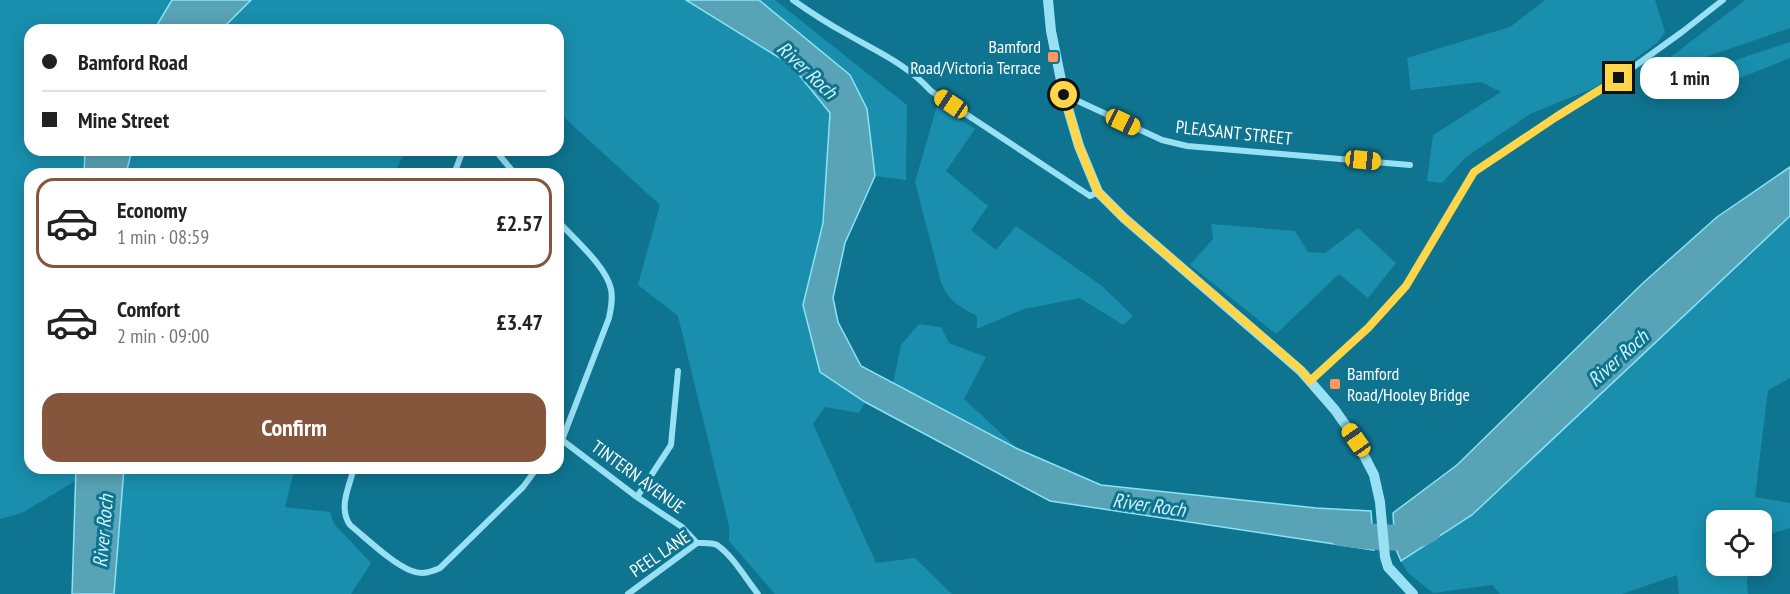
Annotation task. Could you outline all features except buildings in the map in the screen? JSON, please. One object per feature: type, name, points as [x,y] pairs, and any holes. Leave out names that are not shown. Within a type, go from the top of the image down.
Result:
[{"type":"street","points":[[794,0],[816,16],[892,58],[918,76],[932,91],[1090,196],[1098,192]]},
{"type":"street","points":[[1048,0],[1051,31],[1064,95],[1079,146],[1098,192],[1124,218],[1301,370],[1335,410],[1356,440],[1374,475],[1380,502],[1384,557],[1388,567],[1413,594]]},
{"type":"street","points":[[1310,381],[1368,328],[1406,286],[1474,172],[1572,106],[1603,89],[1723,0]]},
{"type":"street","name":"PLEASANT STREET","points":[[1064,95],[1162,140],[1187,146],[1410,165]]},
{"type":"street","points":[[500,156],[510,168]]},
{"type":"street","points":[[564,228],[599,266],[609,281],[612,297],[609,318],[564,426]]},
{"type":"street","points":[[637,497],[671,445],[678,371]]},
{"type":"street","name":"TINTERN AVENUE","points":[[564,442],[637,497],[682,527],[698,543]]},
{"type":"street","points":[[352,474],[344,507],[345,518],[350,525],[403,567],[424,573],[440,568],[447,562],[523,487],[533,474]]},
{"type":"street","name":"PEEL LANE","points":[[628,594],[698,543],[708,542],[716,545],[731,559],[758,594]]},
{"type":"shaded area","points":[[0,0],[172,0],[158,24],[24,24],[24,156],[85,156],[84,168],[24,168],[24,474],[76,474],[75,481],[22,513],[0,519]]},
{"type":"shaded area","points":[[251,0],[686,0],[791,65],[830,113],[823,223],[803,305],[820,372],[865,402],[859,413],[825,407],[813,424],[876,563],[915,558],[952,594],[775,594],[729,541],[729,526],[678,316],[638,285],[660,205],[564,117],[564,24],[227,24]]},
{"type":"shaded area","points":[[759,0],[775,0],[907,105],[906,180],[875,176],[867,109],[850,75]]},
{"type":"shaded area","points":[[1545,0],[1655,0],[1665,32],[1657,43],[1594,88],[1532,113],[1466,157],[1442,183],[1427,181],[1433,135],[1501,92],[1481,82],[1411,90],[1407,58],[1510,27]]},
{"type":"shaded area","points":[[1745,0],[1790,0],[1790,28],[1642,79]]},
{"type":"shaded area","points":[[1790,42],[1790,58],[1710,90],[1687,76]]},
{"type":"shaded area","points":[[937,106],[975,129],[946,171],[988,206],[971,230],[996,250],[1016,226],[1102,286],[1133,316],[1123,325],[1080,298],[1024,309],[977,329],[977,316],[951,299],[941,282],[915,182]]},
{"type":"shaded area","points":[[130,156],[403,156],[397,168],[128,168]]},
{"type":"shaded area","points":[[1790,216],[1790,378],[1768,390],[1755,497],[1790,503],[1790,528],[1772,534],[1772,510],[1706,510],[1706,576],[1748,576],[1748,594],[1679,594],[1677,575],[1622,594],[1500,594],[1492,585],[1433,593],[1408,573],[1401,561],[1473,515]]},
{"type":"shaded area","points":[[1211,224],[1295,231],[1308,252],[1325,253],[1358,228],[1396,263],[1368,298],[1339,274],[1276,334],[1190,265],[1213,239]]},
{"type":"shaded area","points":[[919,324],[941,327],[949,343],[986,357],[964,399],[1018,449],[893,383],[901,345]]},
{"type":"shaded area","points":[[124,474],[293,474],[285,507],[330,512],[334,524],[371,563],[351,594],[114,594]]},
{"type":"water","points":[[172,0],[251,0],[227,24],[158,24]]},
{"type":"water","points":[[686,0],[759,0],[850,75],[867,109],[875,176],[845,243],[833,298],[838,322],[861,366],[1018,449],[1101,485],[1316,508],[1371,511],[1374,550],[1050,501],[865,402],[820,372],[803,305],[823,223],[830,113],[791,65]]},
{"type":"water","points":[[85,156],[130,156],[128,168],[84,168]]},
{"type":"water","points":[[1790,167],[1790,216],[1472,515],[1401,561],[1395,547],[1393,513],[1457,465],[1643,283],[1717,217]]},
{"type":"water","points":[[76,474],[124,474],[114,594],[72,594]]},
{"type":"waterway","name":"River Roch","points":[[1341,533],[1398,537],[1419,534],[1428,530]]},
{"type":"place","name":"Bamford Road/Victoria Terrace","points":[[1053,57]]},
{"type":"place","name":"Bamford Road/Hooley Bridge","points":[[1335,384]]},
{"type":"route","points":[[1064,95],[1079,146],[1098,192],[1124,218],[1301,370],[1310,381],[1368,328],[1406,286],[1474,172],[1572,106],[1619,78]]}]
